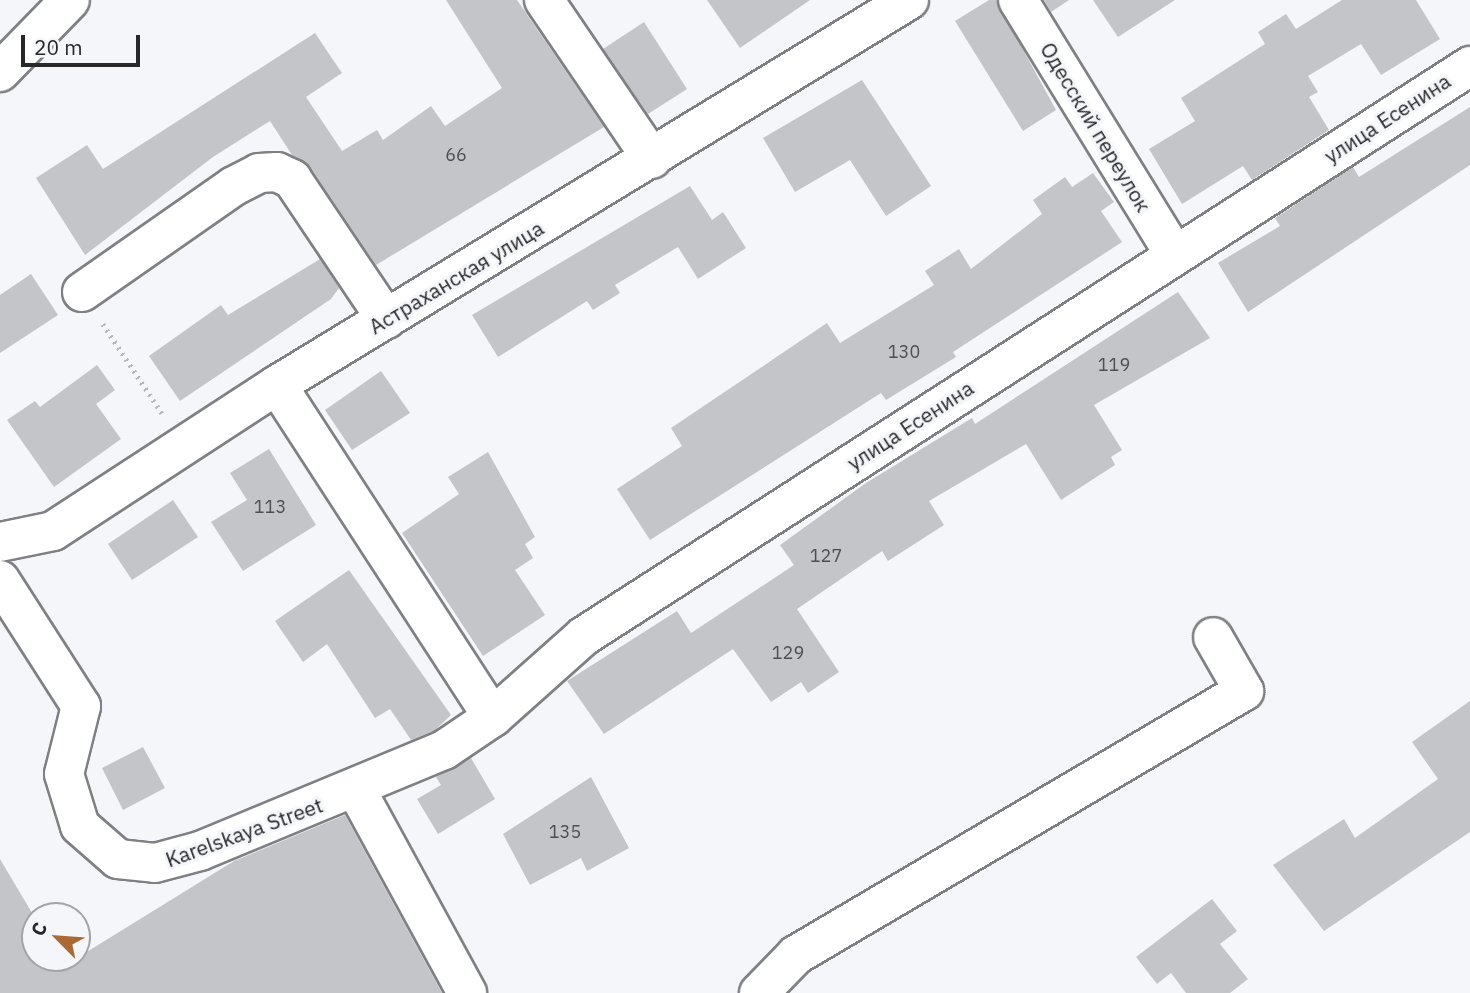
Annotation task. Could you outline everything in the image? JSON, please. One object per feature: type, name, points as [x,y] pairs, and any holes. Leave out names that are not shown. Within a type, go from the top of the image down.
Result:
[{"type":"street","points":[[0,72],[70,0]]},
{"type":"street","points":[[544,0],[652,159]]},
{"type":"street","name":"Астраханская улица","points":[[0,542],[53,531],[277,385],[909,0]]},
{"type":"street","name":"Одесский переулок","points":[[1018,0],[1174,254]]},
{"type":"street","name":"улица Есенина","points":[[357,790],[444,750],[494,717],[584,636],[1470,66]]},
{"type":"street","points":[[82,292],[234,186],[259,173],[277,172],[292,179],[386,319]]},
{"type":"street","points":[[277,385],[494,717]]},
{"type":"street","name":"Karelskaya Street","points":[[0,580],[81,706],[64,774],[80,826],[118,859],[155,863],[200,851],[357,790]]},
{"type":"street","points":[[759,993],[796,955],[1244,691],[1213,637]]},
{"type":"street","points":[[357,790],[467,993]]},
{"type":"path","points":[[82,292],[184,446]]},
{"type":"building","points":[[446,0],[517,0],[604,127],[376,265],[310,167],[292,155],[270,121],[213,157],[85,255],[36,178],[87,145],[103,169],[315,33],[342,73],[306,97],[342,151],[377,130],[383,140],[431,106],[445,126],[502,88]]},
{"type":"building","points":[[707,0],[810,0],[740,48]]},
{"type":"building","points":[[989,0],[996,0],[1056,110],[1023,131],[955,21]]},
{"type":"building","points":[[1044,0],[1069,0],[1051,12]]},
{"type":"building","points":[[1093,0],[1175,0],[1118,37]]},
{"type":"building","points":[[1342,0],[1416,0],[1440,39],[1381,75],[1361,44],[1308,76],[1318,92],[1309,97],[1329,130],[1252,180],[1243,166],[1182,204],[1149,149],[1195,121],[1181,98],[1265,44],[1258,32],[1286,14],[1296,29]]},
{"type":"building","points":[[644,22],[687,89],[648,114],[603,49]]},
{"type":"building","points":[[862,80],[931,186],[886,216],[850,160],[795,192],[763,138]]},
{"type":"building","points":[[1470,107],[1470,165],[1248,312],[1218,263],[1280,226],[1275,218],[1353,167],[1359,177]]},
{"type":"building","points":[[1093,173],[1114,202],[1101,211],[1122,242],[953,352],[956,357],[886,400],[881,393],[650,540],[617,489],[682,446],[671,428],[827,323],[840,343],[934,285],[925,271],[959,249],[971,269],[1042,214],[1033,200],[1065,177],[1072,187]]},
{"type":"building","points":[[690,186],[712,220],[723,212],[746,248],[698,279],[678,247],[615,285],[620,293],[593,310],[587,301],[498,357],[472,315]]},
{"type":"building","points":[[320,259],[339,288],[331,299],[180,401],[149,356],[221,305],[228,315]]},
{"type":"building","points":[[31,274],[58,315],[0,353],[0,295]]},
{"type":"building","points":[[1178,292],[1210,338],[1094,405],[1122,450],[1111,457],[1115,465],[1061,500],[1026,444],[929,501],[944,525],[888,561],[882,551],[797,609],[839,672],[808,693],[801,682],[771,702],[733,649],[604,734],[567,681],[677,611],[691,633],[794,565],[780,545],[866,483],[972,418],[975,424]]},
{"type":"building","points":[[97,365],[115,390],[96,404],[121,439],[54,487],[7,420],[35,401],[40,407]]},
{"type":"building","points":[[381,371],[410,413],[352,450],[325,410]]},
{"type":"building","points":[[269,449],[316,525],[243,571],[211,522],[247,500],[230,473]]},
{"type":"building","points":[[488,452],[535,537],[525,544],[533,558],[515,570],[545,615],[483,656],[402,533],[459,494],[448,477]]},
{"type":"building","points":[[173,500],[198,537],[132,580],[108,544]]},
{"type":"building","points":[[349,570],[451,715],[434,731],[411,740],[390,709],[375,718],[327,644],[303,662],[275,621]]},
{"type":"building","points":[[1470,701],[1470,832],[1324,931],[1273,865],[1344,819],[1355,838],[1438,779],[1412,742]]},
{"type":"building","points":[[143,747],[165,788],[123,810],[102,768]]},
{"type":"building","points":[[471,758],[495,799],[438,834],[417,799],[441,785],[436,777]]},
{"type":"building","points":[[591,777],[629,848],[587,871],[581,858],[530,885],[503,834]]},
{"type":"building","points":[[345,815],[442,993],[0,993],[0,859],[26,902],[21,902],[21,972],[91,972],[91,949],[234,861]]},
{"type":"building","points":[[1212,899],[1237,931],[1220,944],[1248,979],[1230,993],[1186,993],[1171,973],[1157,984],[1136,957]]}]
